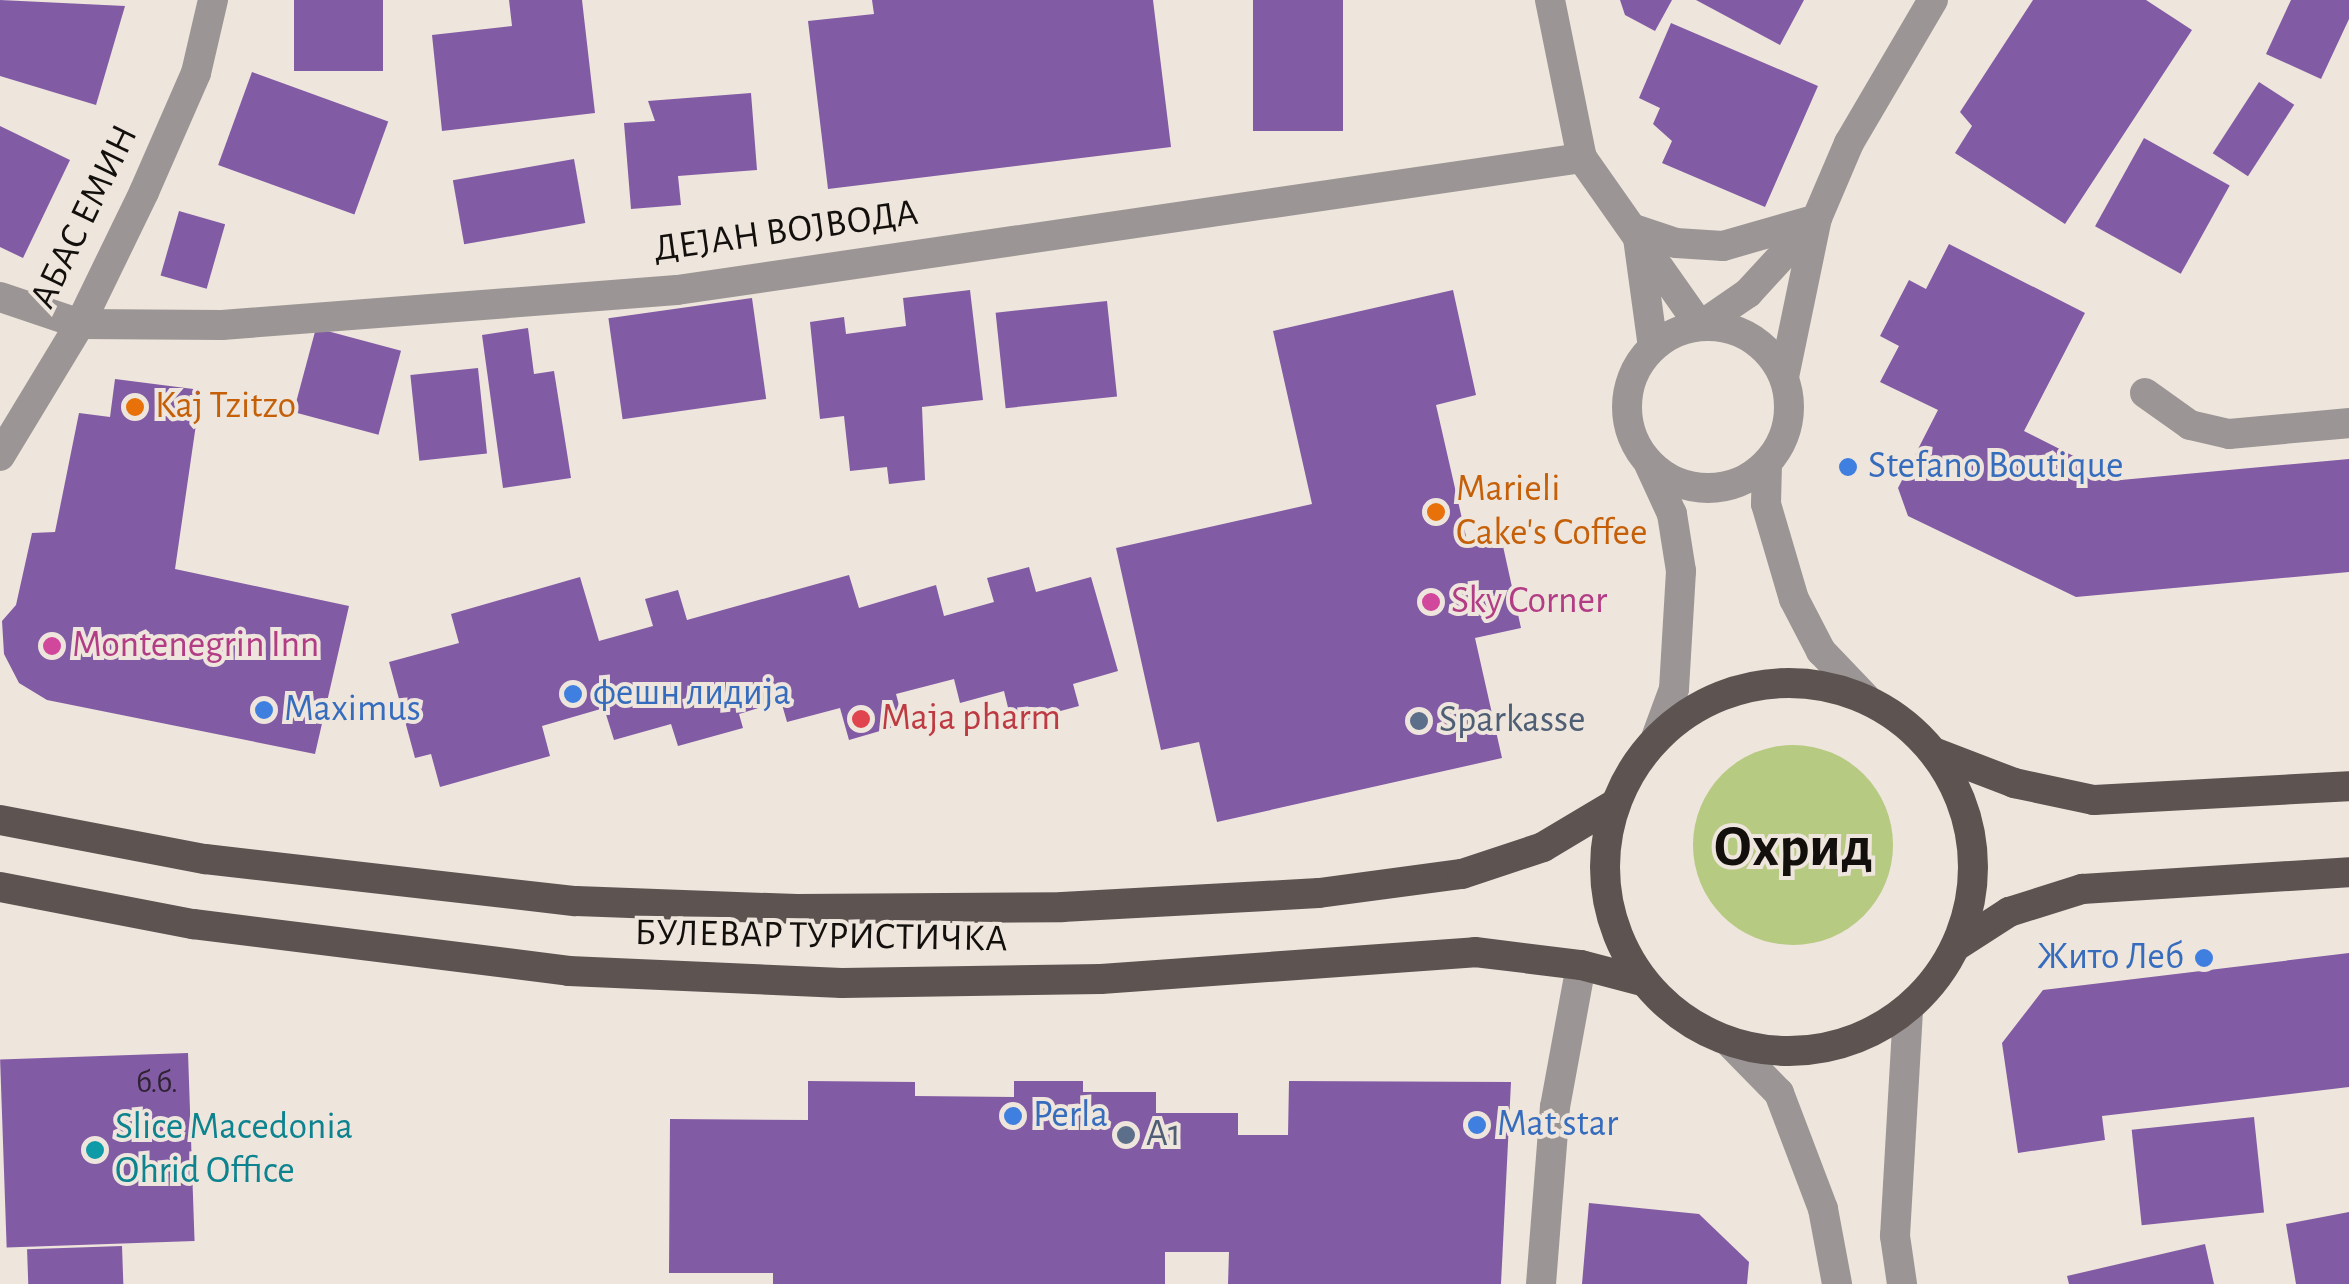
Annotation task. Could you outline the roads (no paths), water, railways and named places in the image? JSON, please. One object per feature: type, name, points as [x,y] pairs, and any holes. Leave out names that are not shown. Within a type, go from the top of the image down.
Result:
[{"type":"main road","points":[[1958,945],[1972,896],[1974,846],[1962,797],[1936,753],[1904,722],[1865,697],[1811,683],[1754,685],[1702,704],[1656,738],[1614,804],[1603,865],[1613,927],[1642,981],[1682,1018],[1730,1043],[1792,1053],[1839,1044],[1908,1009],[1958,945],[2009,912],[2082,889],[2349,872]]},
{"type":"main road","points":[[1936,753],[2014,783],[2094,800],[2349,786]]},
{"type":"main road","name":"БУЛЕВАР ТУРИСТИЧКА","points":[[6,817],[205,859],[576,901],[797,909],[1062,907],[1320,893],[1462,874],[1543,848],[1614,804]]},
{"type":"main road","name":"БУЛЕВАР ТУРИСТИЧКА","points":[[0,886],[193,924],[569,971],[842,983],[1082,979],[1474,952],[1581,965],[1642,981]]},
{"type":"street","name":"АБАС ЕМИН","points":[[5,439],[80,324],[196,73],[212,0]]},
{"type":"street","points":[[1550,0],[1582,158],[1637,230],[1700,326],[1751,338],[1784,377]]},
{"type":"street","points":[[1865,697],[1822,651],[1794,599],[1766,504],[1767,462],[1788,422],[1784,377],[1818,218],[1849,143],[1933,0]]},
{"type":"street","name":"ДЕЈАН ВОЈВОДА","points":[[0,297],[80,324],[222,325],[678,290],[1582,158]]},
{"type":"street","points":[[1637,230],[1676,243],[1723,246],[1818,218]]},
{"type":"street","points":[[1656,738],[1674,689],[1682,571],[1672,514],[1627,417],[1637,366],[1653,346],[1700,326],[1748,293],[1818,218]]},
{"type":"street","points":[[1637,230],[1653,346]]},
{"type":"street","points":[[2145,393],[2190,424],[2229,434],[2349,423]]},
{"type":"street","points":[[1649,464],[1667,478],[1708,489],[1730,485],[1767,462]]},
{"type":"street","points":[[1541,1284],[1555,1107],[1581,965]]},
{"type":"street","points":[[1902,1284],[1896,1178],[1908,1009]]},
{"type":"street","points":[[1730,1043],[1779,1093],[1823,1209],[1836,1284]]},
{"type":"place","name":"Kaj Tzitzo","points":[[135,407]]},
{"type":"place","name":"Stefano Boutique","points":[[1848,467]]},
{"type":"place","name":"Marieli Cake's Coffee","points":[[1436,512]]},
{"type":"place","name":"Sky Corner","points":[[1431,602]]},
{"type":"place","name":"Montenegrin Inn","points":[[52,646]]},
{"type":"place","name":"фешн лидија","points":[[573,694]]},
{"type":"place","name":"Maximus","points":[[264,710]]},
{"type":"place","name":"Maja pharm","points":[[861,719]]},
{"type":"place","name":"Sparkasse","points":[[1419,721]]},
{"type":"place","name":"Жито Леб","points":[[2204,958]]},
{"type":"place","name":"Perla","points":[[1013,1116]]},
{"type":"place","name":"Mat star","points":[[1477,1125]]},
{"type":"place","name":"A1","points":[[1126,1135]]},
{"type":"place","name":"Slice Macedonia Ohrid Office","points":[[95,1150]]},
{"type":"district","name":"Охрид","points":[[1793,848]]}]
